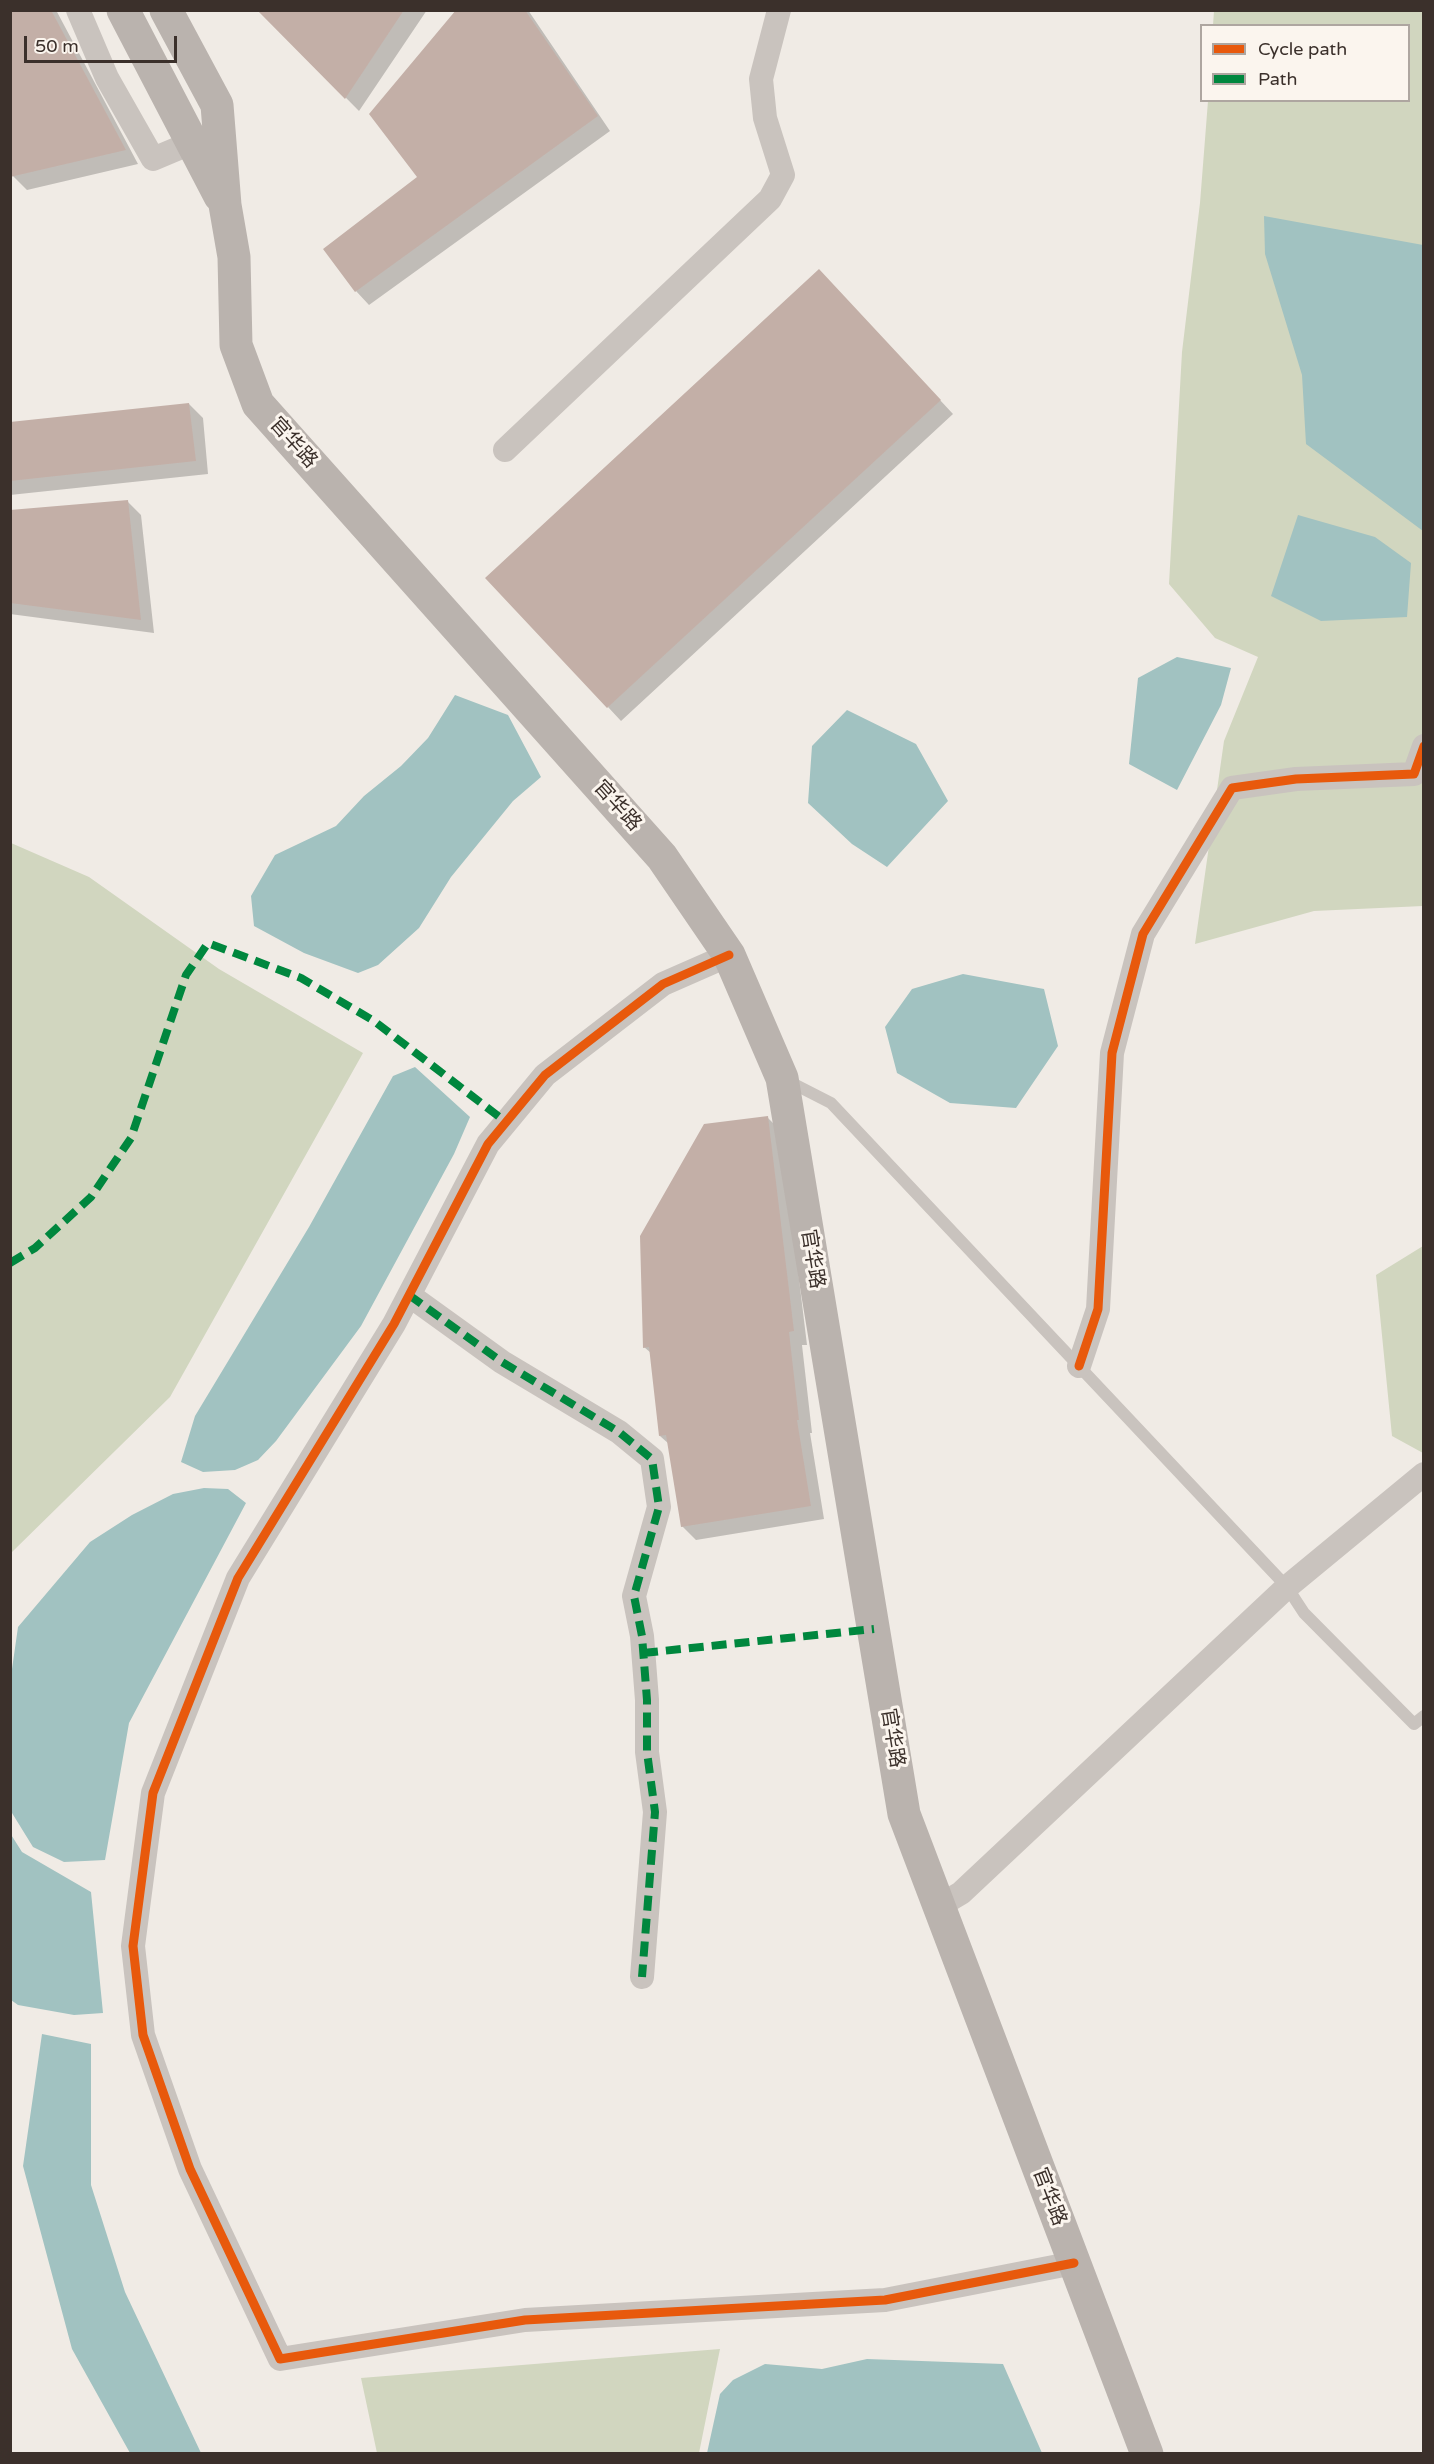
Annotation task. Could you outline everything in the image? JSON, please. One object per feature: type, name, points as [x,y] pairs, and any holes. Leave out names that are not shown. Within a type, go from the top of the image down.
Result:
[{"type":"main road","name":"官华路","points":[[123,10],[225,205]]},
{"type":"main road","name":"官华路","points":[[166,10],[217,105],[225,205],[234,256],[236,345],[258,404],[662,857],[729,955],[782,1078],[904,1814],[1147,2454]]},
{"type":"street","points":[[78,10],[106,78],[153,159],[192,143]]},
{"type":"street","points":[[506,450],[770,199],[783,175],[765,118],[761,79],[779,10]]},
{"type":"street","points":[[1079,1366],[1098,1309],[1112,1053],[1143,934],[1232,788],[1296,779],[1414,774],[1424,746]]},
{"type":"street","points":[[729,955],[663,984],[545,1075],[488,1144],[394,1324],[238,1578],[153,1793],[133,1946],[143,2035],[190,2169],[280,2359],[525,2320],[885,2300],[1074,2263]]},
{"type":"street","points":[[409,1295],[502,1362],[619,1432],[652,1459],[659,1507],[634,1596],[642,1636],[647,1700],[647,1752],[655,1812],[642,1977]]},
{"type":"street","points":[[939,1906],[970,1885],[1287,1587],[1424,1474]]},
{"type":"lane","points":[[782,1078],[831,1103],[1287,1587],[1304,1613],[1414,1724],[1424,1716]]},
{"type":"green space","points":[[1214,11],[1423,11],[1423,906],[1314,911],[1195,944],[1224,741],[1258,657],[1215,638],[1169,584],[1182,352],[1200,203],[1208,102],[1410,102],[1410,24],[1213,24]]},
{"type":"green space","points":[[11,843],[89,877],[219,969],[363,1053],[170,1397],[11,1553]]},
{"type":"green space","points":[[1423,1246],[1423,1453],[1392,1436],[1376,1275]]},
{"type":"green space","points":[[720,2349],[699,2453],[377,2453],[361,2378]]},
{"type":"water","points":[[1264,216],[1423,245],[1423,531],[1306,444],[1302,375],[1265,254]]},
{"type":"water","points":[[1298,515],[1375,537],[1411,563],[1407,617],[1321,621],[1271,596]]},
{"type":"water","points":[[1177,657],[1231,668],[1221,705],[1177,790],[1129,764],[1138,678]]},
{"type":"water","points":[[455,695],[508,715],[541,777],[513,801],[451,877],[419,928],[378,965],[358,973],[304,953],[254,926],[251,896],[275,855],[336,826],[364,796],[401,766],[428,738]]},
{"type":"water","points":[[847,710],[916,744],[948,801],[887,867],[852,844],[808,803],[812,746]]},
{"type":"water","points":[[963,974],[1044,989],[1058,1046],[1016,1108],[950,1103],[897,1073],[885,1027],[912,989]]},
{"type":"water","points":[[415,1067],[470,1117],[454,1154],[361,1326],[276,1441],[258,1460],[235,1470],[203,1472],[181,1462],[195,1416],[309,1227],[393,1076]]},
{"type":"water","points":[[204,1488],[228,1489],[246,1503],[129,1723],[105,1860],[64,1862],[33,1847],[12,1813],[10,1683],[18,1627],[90,1542],[132,1515],[173,1494]]},
{"type":"water","points":[[10,1833],[22,1852],[91,1892],[103,2013],[74,2015],[18,2005],[11,2000]]},
{"type":"water","points":[[42,2034],[91,2044],[91,2185],[125,2292],[201,2453],[130,2453],[72,2349],[23,2166]]},
{"type":"water","points":[[867,2359],[1003,2364],[1042,2453],[707,2453],[720,2394],[733,2380],[765,2364],[822,2369]]},
{"type":"building","points":[[10,10],[51,10],[126,150],[10,177]]},
{"type":"building","points":[[257,10],[404,10],[345,99]]},
{"type":"building","points":[[456,10],[525,10],[598,116],[355,292],[323,249],[417,177],[369,114]]},
{"type":"building","points":[[819,269],[941,400],[607,708],[485,578]]},
{"type":"building","points":[[189,403],[196,461],[10,481],[10,422]]},
{"type":"building","points":[[128,500],[141,620],[10,603],[10,510]]},
{"type":"building","points":[[768,1116],[794,1331],[789,1332],[799,1420],[797,1420],[811,1506],[681,1527],[666,1435],[659,1436],[649,1347],[643,1348],[640,1236],[704,1124]]},
{"type":"marked path","points":[[10,1263],[35,1248],[91,1197],[131,1138],[186,975],[208,943],[301,978],[374,1021],[506,1122]]},
{"type":"marked path","points":[[409,1295],[502,1362],[619,1432],[652,1459],[659,1507],[634,1596],[642,1636],[647,1700],[647,1752],[655,1812],[642,1977]]},
{"type":"marked path","points":[[643,1653],[874,1629]]},
{"type":"cycle path","points":[[1079,1366],[1098,1309],[1112,1053],[1143,934],[1232,788],[1296,779],[1414,774],[1424,746]]},
{"type":"cycle path","points":[[729,955],[663,984],[545,1075],[488,1144],[394,1324],[238,1578],[153,1793],[133,1946],[143,2035],[190,2169],[280,2359],[525,2320],[885,2300],[1074,2263]]}]
